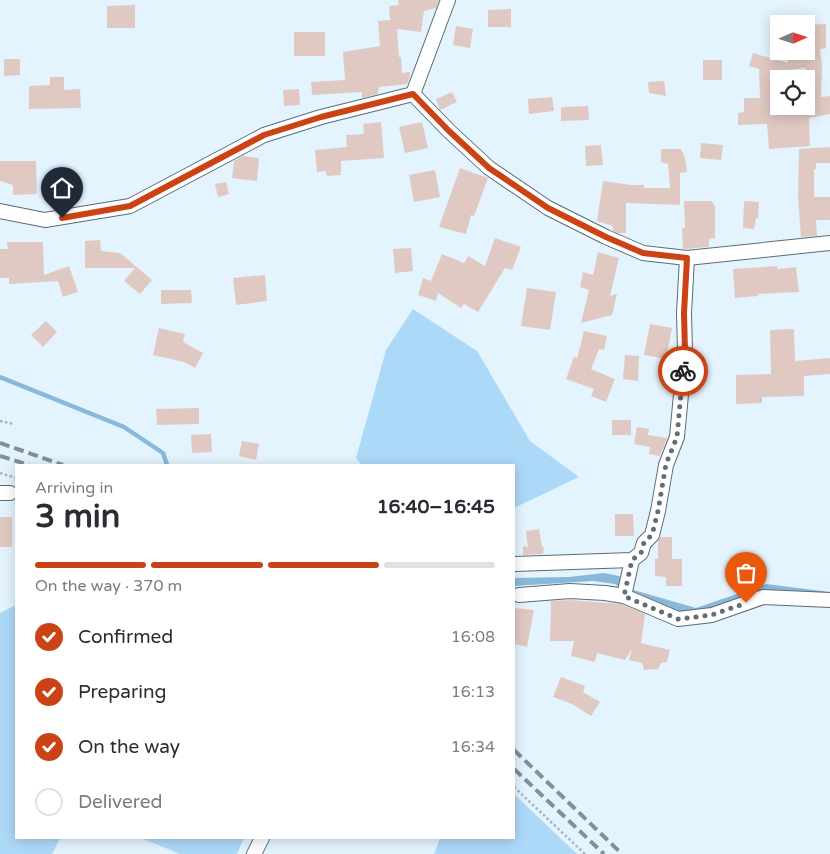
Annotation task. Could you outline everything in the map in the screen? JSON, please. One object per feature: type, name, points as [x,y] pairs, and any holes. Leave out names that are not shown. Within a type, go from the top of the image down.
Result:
[{"type":"street","points":[[413,94],[448,0]]},
{"type":"street","points":[[0,210],[45,220],[130,206],[264,135],[321,117],[413,94]]},
{"type":"street","points":[[413,94],[489,168],[548,208],[643,253],[687,258],[830,243]]},
{"type":"street","points":[[515,564],[632,560],[641,553],[644,542],[652,535],[666,464],[677,437],[685,352],[684,313],[687,258]]},
{"type":"street","points":[[624,596],[632,560]]},
{"type":"street","points":[[519,595],[570,591],[605,593],[624,596],[678,619],[712,615],[762,597],[830,600]]},
{"type":"street","points":[[254,854],[262,839]]},
{"type":"path","points":[[0,421],[14,424]]},
{"type":"path","points":[[0,473],[15,478]]},
{"type":"path","points":[[515,788],[585,854]]},
{"type":"shaded area","points":[[413,309],[477,351],[530,441],[579,477],[515,508],[515,464],[361,464],[356,458],[386,350]]},
{"type":"shaded area","points":[[604,573],[619,576],[630,589],[696,608],[766,584],[830,592],[830,597],[769,591],[699,614],[667,610],[629,595],[615,584],[593,581],[515,586],[515,578],[569,577]]},
{"type":"shaded area","points":[[15,606],[15,839],[60,839],[52,854],[0,854],[0,613]]},
{"type":"shaded area","points":[[515,795],[577,854],[434,854],[440,839],[515,839]]},
{"type":"shaded area","points":[[143,839],[244,839],[237,854],[180,854]]},
{"type":"building","points":[[398,0],[439,0],[436,8],[424,11],[421,32],[397,29],[402,73],[410,72],[407,84],[379,87],[378,94],[362,98],[362,92],[312,95],[311,82],[345,80],[343,52],[380,46],[378,21],[390,20],[389,6],[399,5]]},
{"type":"building","points":[[135,5],[135,28],[107,28],[107,6]]},
{"type":"building","points":[[511,9],[511,27],[488,27],[488,10]]},
{"type":"building","points":[[826,24],[826,48],[820,49],[822,66],[821,97],[830,96],[830,114],[809,118],[810,146],[769,149],[767,124],[738,125],[738,113],[744,112],[744,98],[760,98],[759,69],[749,66],[753,53],[770,58],[770,60],[788,63],[788,60],[815,60],[815,25]]},
{"type":"building","points":[[456,26],[473,29],[470,48],[453,45]]},
{"type":"building","points":[[294,32],[325,32],[325,56],[294,56]]},
{"type":"building","points":[[4,59],[20,59],[20,75],[4,76]]},
{"type":"building","points":[[703,60],[722,60],[722,80],[703,80]]},
{"type":"building","points":[[50,77],[64,77],[64,90],[80,89],[81,108],[29,109],[29,86],[50,85]]},
{"type":"building","points":[[664,81],[666,96],[649,93],[648,82]]},
{"type":"building","points":[[299,89],[300,105],[284,106],[283,90]]},
{"type":"building","points":[[452,92],[457,102],[440,110],[436,99]]},
{"type":"building","points":[[552,97],[554,111],[529,114],[528,99]]},
{"type":"building","points":[[588,106],[589,120],[561,121],[561,107]]},
{"type":"building","points":[[381,122],[384,158],[341,161],[341,175],[327,176],[326,171],[317,172],[315,150],[347,147],[346,135],[364,134],[363,124]]},
{"type":"building","points":[[422,122],[428,148],[405,153],[399,127]]},
{"type":"building","points":[[701,143],[723,145],[721,160],[700,158]]},
{"type":"building","points":[[601,145],[603,165],[586,166],[585,146]]},
{"type":"building","points":[[830,147],[830,163],[816,163],[816,169],[814,169],[814,197],[830,197],[830,220],[816,220],[817,236],[801,237],[798,196],[799,149]]},
{"type":"building","points":[[661,149],[681,149],[685,158],[687,172],[680,173],[680,205],[626,203],[626,233],[613,231],[613,226],[597,221],[603,181],[644,185],[644,188],[670,188],[668,164],[661,162]]},
{"type":"building","points":[[243,156],[259,158],[257,181],[232,178],[234,161]]},
{"type":"building","points":[[0,161],[36,161],[37,194],[13,195],[13,185],[0,181]]},
{"type":"building","points":[[460,168],[488,178],[474,216],[471,215],[466,234],[439,227]]},
{"type":"building","points":[[435,170],[440,197],[414,202],[409,175]]},
{"type":"building","points":[[226,182],[229,194],[218,197],[215,184]]},
{"type":"building","points":[[684,201],[711,201],[715,206],[715,238],[709,239],[709,247],[683,249],[682,228],[685,228]]},
{"type":"building","points":[[744,201],[759,202],[758,218],[756,218],[754,229],[743,228]]},
{"type":"building","points":[[495,238],[521,247],[512,270],[505,268],[478,312],[464,304],[461,308],[438,293],[436,301],[418,295],[423,278],[431,281],[442,254],[464,263],[468,256],[485,266]]},
{"type":"building","points":[[100,240],[101,251],[120,253],[152,280],[140,294],[124,281],[135,268],[85,268],[85,241]]},
{"type":"building","points":[[7,242],[43,242],[44,275],[69,266],[78,292],[63,297],[58,281],[9,284],[9,278],[0,278],[0,249],[8,249]]},
{"type":"building","points":[[411,248],[413,271],[395,273],[393,249]]},
{"type":"building","points":[[598,252],[619,258],[610,296],[617,294],[612,315],[581,323],[589,290],[580,287],[583,272],[593,275]]},
{"type":"building","points":[[777,266],[777,269],[796,267],[799,292],[758,294],[758,296],[735,298],[733,269]]},
{"type":"building","points":[[265,275],[267,301],[236,305],[233,278]]},
{"type":"building","points":[[527,288],[556,292],[550,330],[521,326]]},
{"type":"building","points":[[161,290],[191,290],[192,303],[161,304]]},
{"type":"building","points":[[46,321],[57,332],[43,347],[31,335]]},
{"type":"building","points":[[650,324],[672,328],[666,359],[644,355]]},
{"type":"building","points":[[159,328],[185,334],[183,342],[203,353],[195,368],[184,362],[153,355]]},
{"type":"building","points":[[794,329],[795,361],[830,358],[830,374],[804,376],[804,396],[762,397],[762,403],[736,404],[736,375],[771,374],[770,330]]},
{"type":"building","points":[[584,331],[607,336],[604,350],[599,349],[591,369],[615,379],[606,402],[591,396],[594,389],[566,379],[574,357],[577,358]]},
{"type":"building","points":[[625,355],[639,356],[638,381],[623,379]]},
{"type":"building","points":[[199,408],[199,424],[157,425],[156,409]]},
{"type":"building","points":[[612,420],[631,420],[631,435],[612,435]]},
{"type":"building","points":[[637,427],[649,429],[648,435],[667,438],[660,456],[649,454],[650,447],[634,444]]},
{"type":"building","points":[[211,434],[212,452],[192,453],[191,435]]},
{"type":"building","points":[[242,441],[259,444],[256,460],[239,456]]},
{"type":"building","points":[[615,514],[633,514],[634,536],[615,536]]},
{"type":"building","points":[[0,517],[12,517],[12,547],[0,547]]},
{"type":"building","points":[[539,529],[542,547],[544,547],[543,554],[523,555],[523,546],[528,547],[526,531]]},
{"type":"building","points":[[660,537],[672,537],[672,559],[682,559],[682,586],[666,586],[666,577],[655,576],[655,559],[658,559],[658,541]]},
{"type":"building","points":[[570,600],[622,604],[645,614],[641,643],[670,650],[667,662],[661,663],[658,669],[644,670],[642,663],[629,660],[632,649],[625,660],[597,653],[595,662],[571,656],[574,641],[550,641],[551,601]]},
{"type":"building","points":[[515,608],[534,610],[527,647],[515,644]]},
{"type":"building","points":[[561,677],[585,686],[583,692],[600,702],[591,716],[572,704],[553,697]]},
{"type":"waterway","points":[[0,377],[124,427],[163,453],[167,464]]},
{"type":"railway","points":[[0,443],[60,464]]},
{"type":"railway","points":[[0,456],[26,464]]},
{"type":"railway","points":[[515,751],[622,854]]},
{"type":"railway","points":[[515,770],[604,854]]},
{"type":"way so far","points":[[683,371],[677,437],[666,464],[652,535],[644,542],[641,553],[632,560],[624,596],[678,619],[712,615],[746,603]]},
{"type":"route","points":[[62,218],[130,206],[264,135],[321,117],[413,94],[489,168],[548,208],[643,253],[687,258],[683,371]]}]
